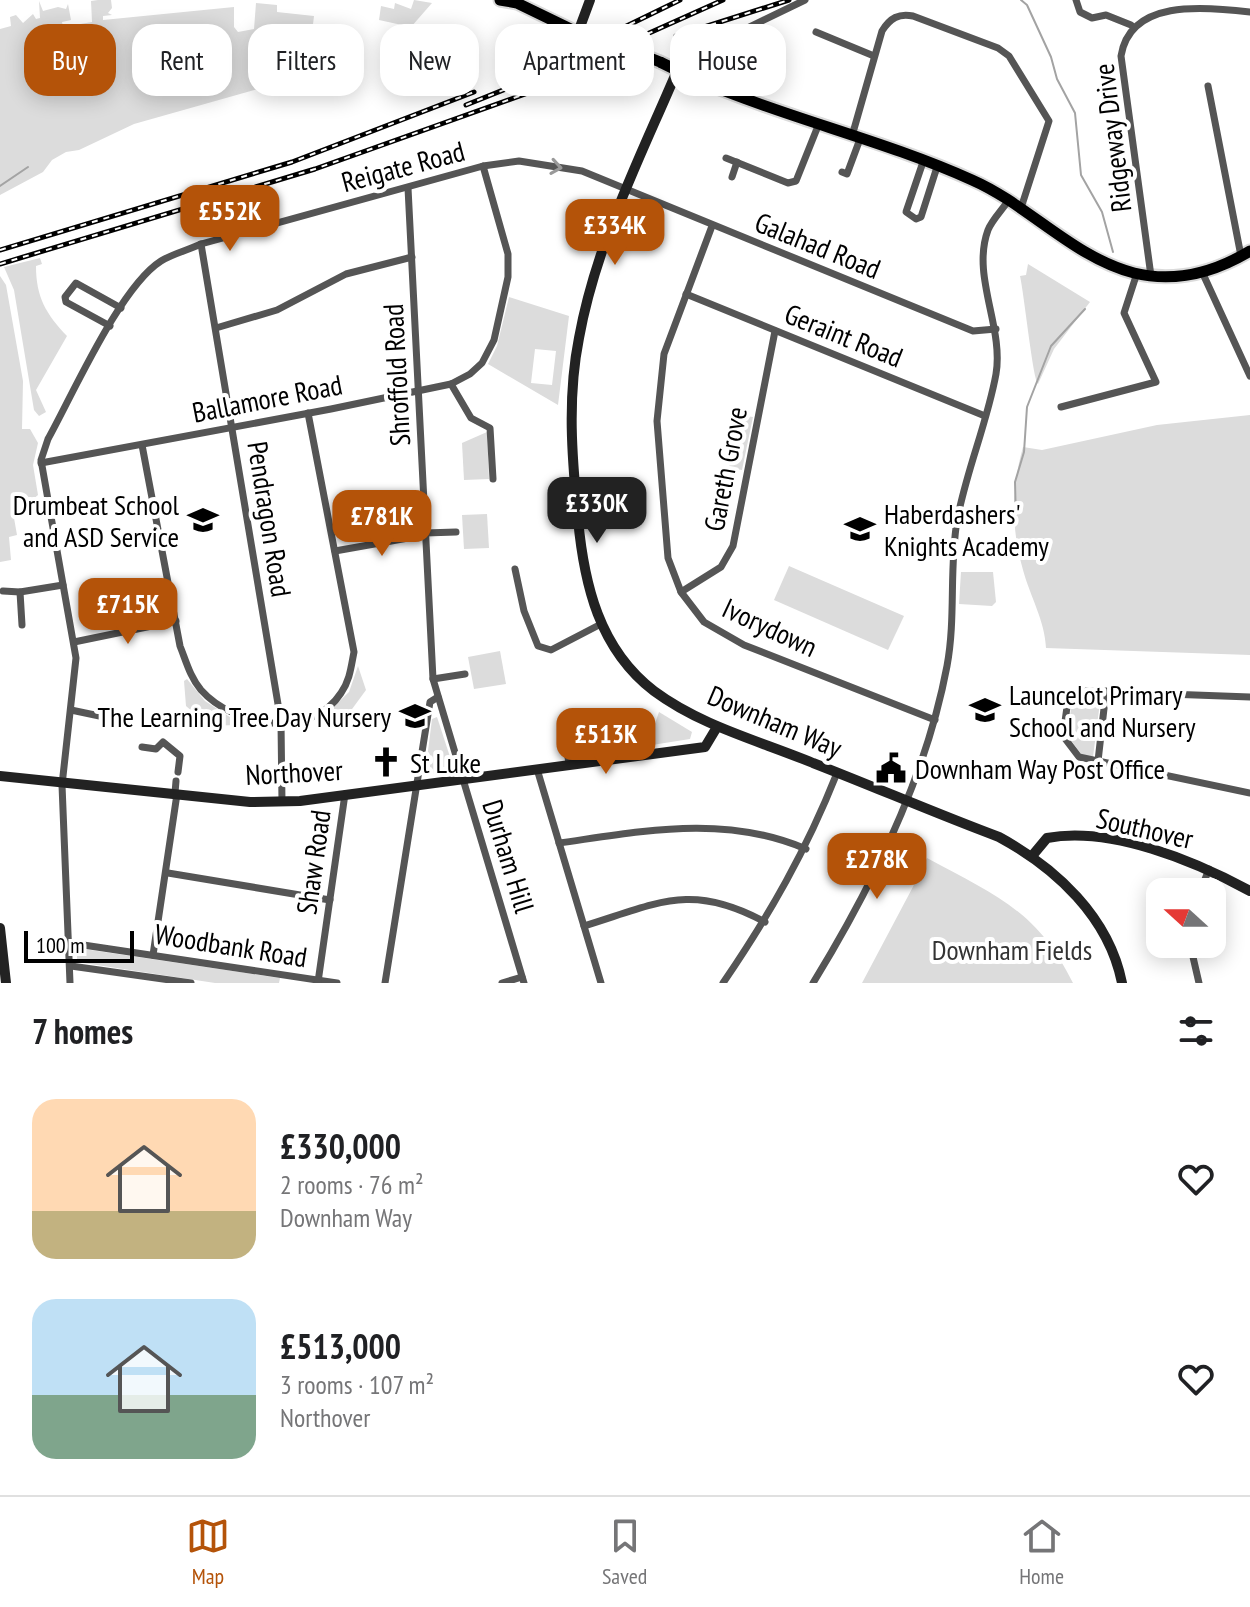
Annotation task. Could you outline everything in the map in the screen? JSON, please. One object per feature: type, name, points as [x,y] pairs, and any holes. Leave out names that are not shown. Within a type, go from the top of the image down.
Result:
[{"type":"main road","points":[[509,4],[563,24]]},
{"type":"main road","points":[[742,96],[818,126],[970,178],[1090,253],[1137,273],[1151,276],[1203,274],[1246,254]]},
{"type":"street","points":[[583,24],[590,0]]},
{"type":"street","points":[[755,24],[805,0]]},
{"type":"street","points":[[1076,0],[1080,12],[1092,18],[1106,15],[1131,25]]},
{"type":"street","name":"Ridgeway Drive","points":[[1151,276],[1121,56],[1131,25],[1142,13],[1173,7],[1250,12]]},
{"type":"street","points":[[848,174],[874,56],[886,24],[904,14],[1005,52],[1049,121],[1021,208]]},
{"type":"street","points":[[816,32],[874,56]]},
{"type":"street","name":"Downham Way","points":[[670,84],[626,190],[586,304],[578,340],[571,420],[581,558],[590,599],[601,624],[641,680],[665,698],[717,727],[999,837],[1032,856],[1062,881],[1094,919],[1115,955],[1122,983]]},
{"type":"street","points":[[1208,86],[1246,254]]},
{"type":"street","points":[[726,158],[788,183],[796,183],[818,126]]},
{"type":"street","name":"Reigate Road","points":[[41,463],[48,439],[110,326],[136,284],[160,261],[201,244],[483,166],[519,161],[582,171],[626,190]]},
{"type":"street","points":[[732,177],[737,162]]},
{"type":"street","points":[[923,162],[906,212],[916,219],[921,217],[937,167]]},
{"type":"street","name":"Ballamore Road","points":[[41,463],[451,384],[470,374],[488,352],[508,277],[508,254],[483,166]]},
{"type":"street","name":"Shroffold Road","points":[[408,188],[433,679],[438,697]]},
{"type":"street","name":"Galahad Road","points":[[626,190],[973,331],[996,329]]},
{"type":"street","points":[[813,983],[851,920],[905,801],[935,720],[948,663],[956,525],[964,483],[997,371],[996,329],[982,255],[988,229],[1008,201]]},
{"type":"street","name":"Ivorydown","points":[[712,226],[664,354],[657,421],[668,558],[681,592],[704,622],[744,645],[935,720]]},
{"type":"street","name":"Pendragon Road","points":[[201,244],[281,722],[282,802]]},
{"type":"street","points":[[216,328],[277,310],[346,274],[412,257]]},
{"type":"street","points":[[1061,407],[1156,382],[1124,313],[1137,273]]},
{"type":"street","points":[[1203,274],[1250,376]]},
{"type":"street","points":[[110,326],[66,302],[65,297],[76,283],[121,308]]},
{"type":"street","name":"Geraint Road","points":[[686,294],[985,416]]},
{"type":"street","name":"Gareth Grove","points":[[681,592],[721,567],[733,546],[775,331]]},
{"type":"street","points":[[451,384],[471,418],[490,428],[493,479]]},
{"type":"street","points":[[142,445],[176,621],[191,675],[202,691],[224,709],[240,717],[281,722],[307,720],[327,708],[349,680],[354,652],[308,413]]},
{"type":"street","points":[[41,463],[74,642],[76,675],[57,780],[70,943],[70,983]]},
{"type":"street","points":[[335,551],[425,534],[456,532]]},
{"type":"street","points":[[515,569],[524,611],[538,646],[551,650],[601,624]]},
{"type":"street","points":[[3,591],[20,592],[63,585]]},
{"type":"street","points":[[20,592],[22,625]]},
{"type":"street","points":[[74,642],[176,621]]},
{"type":"street","points":[[433,679],[465,674]]},
{"type":"street","points":[[1250,697],[1086,691],[1067,707],[1063,736],[1079,757],[1250,793]]},
{"type":"street","points":[[1098,761],[1106,691]]},
{"type":"street","points":[[385,983],[430,702],[438,697]]},
{"type":"street","name":"Durham Hill","points":[[438,697],[523,980]]},
{"type":"street","points":[[71,710],[109,718]]},
{"type":"street","name":"Northover","points":[[0,774],[282,802],[705,747],[717,727]]},
{"type":"street","points":[[564,730],[569,764]]},
{"type":"street","points":[[142,747],[156,749],[163,742],[180,756],[168,873],[153,955]]},
{"type":"street","points":[[537,769],[601,983]]},
{"type":"street","points":[[723,983],[765,922],[806,849],[837,773]]},
{"type":"street","name":"Shaw Road","points":[[318,982],[345,794]]},
{"type":"street","points":[[559,843],[683,826],[714,826],[760,833],[806,849]]},
{"type":"street","name":"Southover","points":[[1032,856],[1047,838],[1085,837],[1158,851],[1209,869],[1249,890]]},
{"type":"street","points":[[1205,878],[1209,869]]},
{"type":"street","points":[[168,873],[330,900]]},
{"type":"street","points":[[584,926],[685,898],[732,904],[765,922]]},
{"type":"street","points":[[0,928],[6,983]]},
{"type":"street","name":"Woodbank Road","points":[[70,943],[288,979],[337,983]]},
{"type":"street","points":[[1193,958],[1199,983]]},
{"type":"street","name":"Woodbank Road","points":[[71,966],[150,980],[191,983]]},
{"type":"street","points":[[502,983],[523,980]]},
{"type":"green space","points":[[111,0],[112,8],[108,13],[112,15],[103,16],[103,20],[234,7],[234,27],[238,32],[248,30],[248,92],[134,124],[79,150],[66,152],[52,160],[43,172],[0,195],[0,29],[11,26],[10,17],[16,15],[23,23],[33,14],[36,19],[40,18],[39,1],[43,11],[58,7],[66,9],[68,4],[71,20],[62,24],[24,24],[24,96],[116,96],[116,24],[80,24],[92,22],[91,1]]},
{"type":"green space","points":[[414,0],[432,3],[414,24],[379,20],[381,6],[394,9],[395,3],[411,9]]},
{"type":"green space","points":[[256,3],[277,5],[277,12],[314,16],[313,24],[254,24]]},
{"type":"green space","points":[[40,258],[42,264],[36,266],[36,277],[40,296],[53,320],[67,336],[36,390],[46,412],[39,416],[34,410],[14,290],[4,267]]},
{"type":"green space","points":[[1028,264],[1090,302],[1054,349],[1038,384],[1020,276],[1026,275]]},
{"type":"green space","points":[[0,276],[6,285],[23,381],[22,429],[30,429],[38,443],[33,465],[38,495],[32,500],[27,497],[11,501],[17,535],[9,537],[11,560],[0,562]]},
{"type":"green space","points":[[509,297],[569,316],[558,405],[488,364],[497,346]],"holes":[[[535,349],[556,351],[552,385],[531,383]]]},
{"type":"green space","points":[[739,415],[753,417],[742,470],[729,468]]},
{"type":"green space","points":[[1250,415],[1250,655],[1046,648],[1043,628],[1016,539],[1016,478],[1023,447],[1042,450],[1157,425]]},
{"type":"green space","points":[[487,432],[489,479],[464,480],[462,443]]},
{"type":"green space","points":[[487,514],[489,548],[464,549],[462,515]]},
{"type":"green space","points":[[789,566],[904,616],[888,650],[774,600]]},
{"type":"green space","points":[[961,572],[993,572],[996,602],[992,606],[959,604]]},
{"type":"green space","points":[[500,651],[506,684],[474,689],[468,657]]},
{"type":"green space","points":[[358,666],[366,690],[344,720],[321,719],[349,692]]},
{"type":"green space","points":[[187,679],[205,701],[236,721],[235,725],[209,726],[186,706],[184,681]]},
{"type":"green space","points":[[1089,695],[1097,695],[1100,702],[1093,757],[1082,755],[1067,735],[1071,709]]},
{"type":"green space","points":[[659,712],[692,732],[690,739],[652,745],[652,732]]},
{"type":"green space","points":[[437,717],[453,766],[450,771],[425,775],[432,719]]},
{"type":"green space","name":"Downham Fields","points":[[890,857],[920,871],[927,858],[1012,907],[1045,938],[1073,983],[862,983],[915,883],[885,868]]},
{"type":"green space","points":[[77,948],[280,978],[279,983],[215,983],[77,962]]},
{"type":"waterway","points":[[1021,0],[1027,5],[1051,57],[1057,79],[1075,113],[1081,175],[1102,212],[1113,252]]},
{"type":"waterway","points":[[0,186],[28,167]]},
{"type":"waterway","points":[[1016,521],[1015,482],[1024,452],[1027,407],[1051,346],[1085,309]]},
{"type":"railway","points":[[631,24],[680,0]]},
{"type":"railway","points":[[654,31],[723,0]]},
{"type":"railway","points":[[714,24],[789,0]]},
{"type":"railway","points":[[466,105],[495,93]]},
{"type":"railway","points":[[0,250],[292,162],[464,96]]},
{"type":"railway","points":[[0,264],[315,169],[519,96]]},
{"type":"place","name":"Drumbeat School and ASD Service","points":[[203,520]]},
{"type":"place","name":"Haberdashers' Knights Academy","points":[[860,529]]},
{"type":"place","name":"Launcelot Primary School and Nursery","points":[[985,710]]},
{"type":"place","name":"The Learning Tree Day Nursery","points":[[415,716]]},
{"type":"place","name":"St Luke","points":[[386,762]]},
{"type":"place","name":"Downham Way Post Office","points":[[891,768]]}]
